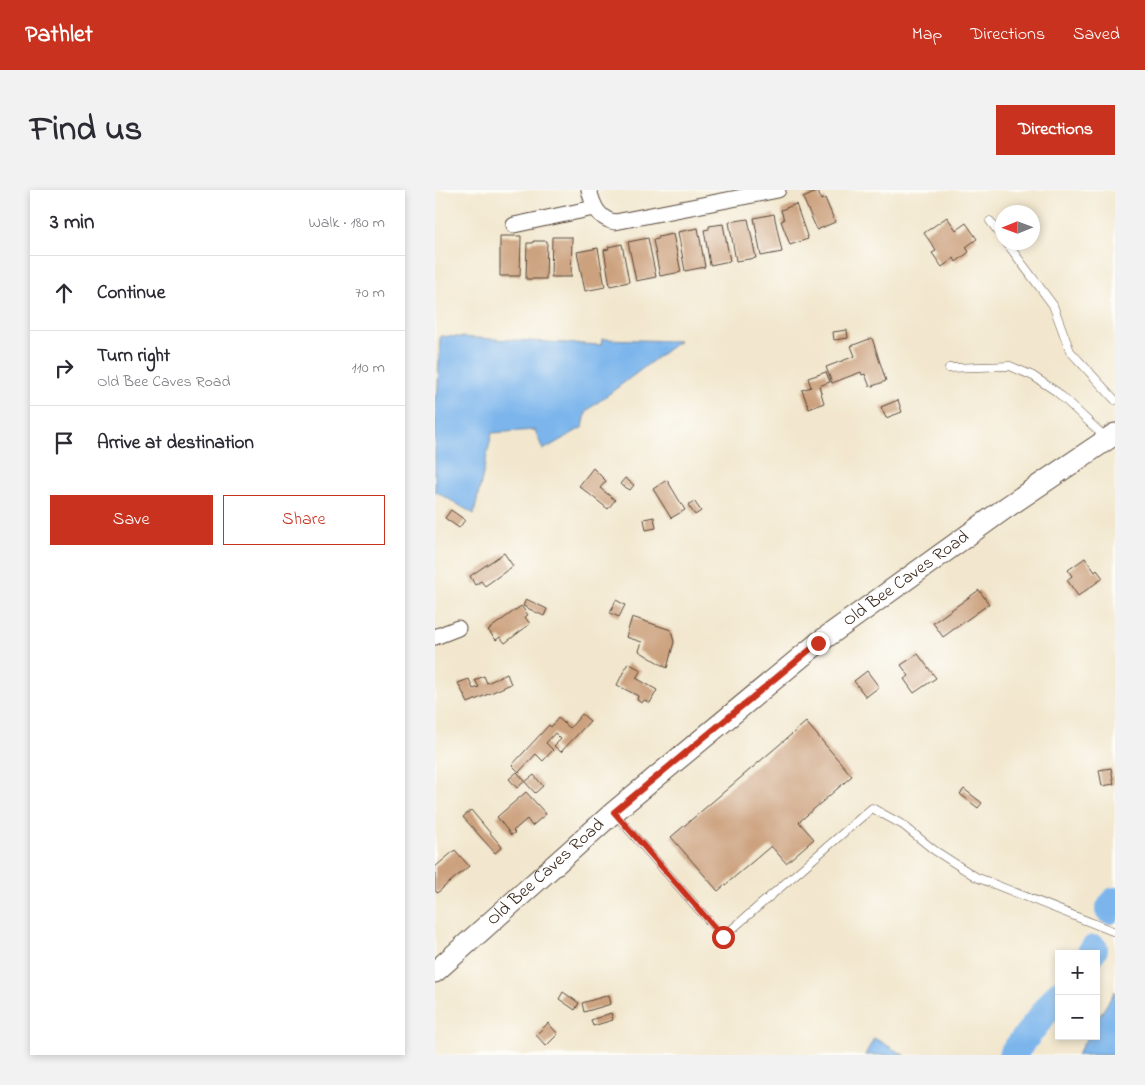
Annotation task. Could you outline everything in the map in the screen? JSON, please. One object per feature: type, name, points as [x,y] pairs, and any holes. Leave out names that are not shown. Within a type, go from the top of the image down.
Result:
[{"type":"street","points":[[589,190],[594,208],[605,219],[617,222],[777,190]]},
{"type":"street","points":[[514,225],[594,208]]},
{"type":"street","name":"Old Bee Caves Road","points":[[435,972],[614,812],[818,643],[1007,507],[1111,436]]},
{"type":"street","points":[[435,637],[458,628]]},
{"type":"lane","points":[[990,221],[995,228]]},
{"type":"lane","points":[[1012,250],[1053,304],[1070,351],[1115,400]]},
{"type":"lane","points":[[949,368],[1010,366],[1033,376],[1057,392],[1111,436]]},
{"type":"lane","points":[[614,812],[723,937],[872,808],[903,825],[934,850],[976,878],[1115,932]]},
{"type":"water","points":[[440,336],[601,345],[602,339],[679,341],[589,409],[586,413],[583,427],[543,450],[535,430],[492,433],[474,514],[435,491],[435,398],[438,388]]},
{"type":"water","points":[[1115,991],[1115,1055],[1077,1055],[1086,1040],[1100,1040],[1100,1015]]},
{"type":"water","points":[[874,1038],[904,1055],[865,1055]]},
{"type":"building","points":[[818,191],[821,200],[825,198],[835,222],[817,230],[803,198]]},
{"type":"building","points":[[796,204],[808,239],[790,245],[781,221],[784,220],[781,210]]},
{"type":"building","points":[[774,214],[782,252],[761,256],[754,218]]},
{"type":"building","points":[[947,217],[956,230],[966,223],[977,239],[966,247],[969,252],[956,262],[954,258],[942,267],[932,253],[936,251],[924,233]]},
{"type":"building","points":[[748,219],[756,258],[736,261],[729,222]]},
{"type":"building","points":[[723,224],[730,261],[710,265],[704,230],[709,229],[709,226]]},
{"type":"building","points":[[698,228],[705,267],[685,271],[678,232]]},
{"type":"building","points":[[673,234],[681,272],[660,276],[653,240]]},
{"type":"building","points":[[500,236],[521,236],[520,276],[500,276]]},
{"type":"building","points":[[552,237],[572,237],[571,277],[551,277]]},
{"type":"building","points":[[648,238],[656,277],[636,281],[628,242]]},
{"type":"building","points":[[533,241],[547,241],[546,279],[526,279],[527,243],[533,243]]},
{"type":"building","points":[[622,244],[629,282],[610,286],[604,250],[609,249],[608,247]]},
{"type":"building","points":[[598,248],[605,287],[585,291],[577,252]]},
{"type":"building","points":[[847,330],[848,338],[834,340],[833,332]]},
{"type":"building","points":[[872,338],[886,381],[870,387],[865,374],[862,375],[861,372],[832,383],[826,367],[855,356],[851,346]]},
{"type":"building","points":[[826,372],[830,382],[819,386],[824,403],[809,409],[802,390],[811,387],[808,378]]},
{"type":"building","points":[[898,400],[902,412],[886,418],[881,407]]},
{"type":"building","points":[[593,468],[606,481],[600,488],[615,500],[608,509],[579,486]]},
{"type":"building","points":[[625,478],[634,485],[630,490],[620,484]]},
{"type":"building","points":[[667,480],[685,510],[671,518],[653,489]]},
{"type":"building","points":[[694,501],[701,511],[695,515],[688,505]]},
{"type":"building","points":[[451,510],[465,520],[459,528],[445,518]]},
{"type":"building","points":[[654,517],[656,528],[646,530],[644,519]]},
{"type":"building","points":[[504,553],[513,566],[485,586],[481,581],[475,585],[470,576]]},
{"type":"building","points":[[1085,558],[1095,572],[1097,570],[1103,578],[1078,596],[1067,580],[1072,576],[1068,570]]},
{"type":"building","points":[[979,590],[989,604],[943,637],[933,623]]},
{"type":"building","points":[[526,599],[547,609],[544,616],[523,606]]},
{"type":"building","points":[[616,600],[625,605],[619,617],[610,613]]},
{"type":"building","points":[[521,606],[528,615],[525,617],[530,624],[505,643],[500,637],[496,640],[488,630]]},
{"type":"building","points":[[632,617],[671,630],[674,642],[667,668],[639,651],[642,642],[626,637]]},
{"type":"building","points":[[918,654],[936,678],[914,693],[904,679],[909,676],[901,665]]},
{"type":"building","points":[[628,663],[641,670],[636,678],[657,690],[650,703],[644,700],[642,703],[637,700],[638,696],[617,685]]},
{"type":"building","points":[[867,671],[879,687],[866,697],[854,681]]},
{"type":"building","points":[[507,674],[511,684],[468,703],[458,683],[469,679],[473,689],[479,687],[475,680],[484,676],[487,683]]},
{"type":"building","points":[[582,714],[590,721],[561,752],[554,746],[561,739],[555,733],[546,743],[553,750],[543,761],[536,754],[519,772],[512,765],[549,725],[551,727],[558,718],[570,728]]},
{"type":"building","points":[[806,722],[852,776],[799,822],[814,839],[786,863],[771,846],[718,891],[671,837]]},
{"type":"building","points":[[1111,768],[1114,784],[1102,786],[1099,770]]},
{"type":"building","points":[[517,772],[525,781],[517,788],[509,779]]},
{"type":"building","points":[[534,775],[543,786],[535,793],[525,782]]},
{"type":"building","points":[[964,789],[982,803],[978,808],[960,794]]},
{"type":"building","points":[[526,792],[546,814],[532,826],[527,819],[511,835],[497,817]]},
{"type":"building","points":[[471,810],[502,847],[495,853],[463,817]]},
{"type":"building","points":[[455,850],[469,866],[437,893],[435,890],[435,867]]},
{"type":"building","points":[[563,992],[579,1003],[575,1010],[559,999]]},
{"type":"building","points":[[609,995],[611,1004],[584,1012],[582,1003]]},
{"type":"building","points":[[611,1013],[613,1020],[593,1026],[591,1020]]},
{"type":"building","points":[[548,1023],[558,1034],[546,1046],[536,1035]]},
{"type":"waterway","points":[[1109,910],[1115,901]]},
{"type":"waterway","points":[[1012,1055],[1058,995]]},
{"type":"route","points":[[723,937],[614,812],[818,643]]}]
